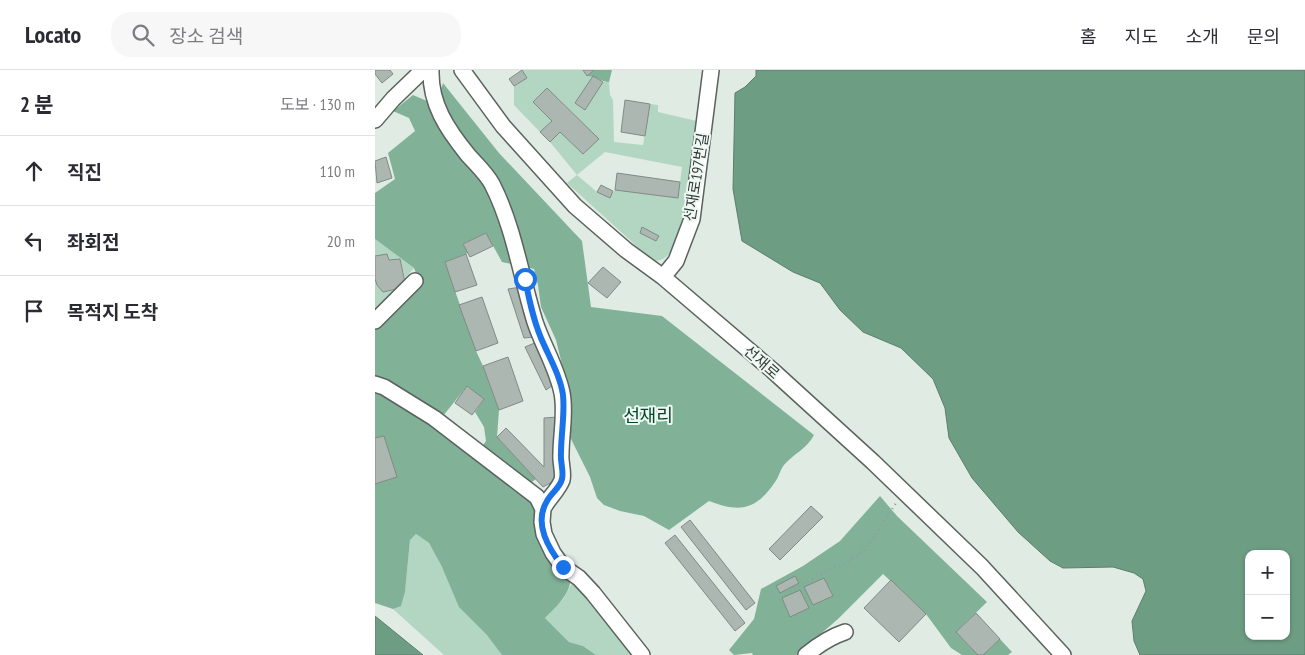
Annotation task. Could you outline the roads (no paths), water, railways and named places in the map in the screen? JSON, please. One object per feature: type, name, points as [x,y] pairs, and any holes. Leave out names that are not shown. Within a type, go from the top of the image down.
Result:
[{"type":"street","points":[[375,120],[393,99],[423,70]]},
{"type":"street","points":[[431,70],[433,98],[439,114],[491,183],[500,203],[525,279],[536,323],[559,380],[563,395],[562,479],[558,488],[546,501],[543,509],[543,534],[553,554],[563,567],[579,578],[593,593],[643,655]]},
{"type":"street","name":"선재로","points":[[462,70],[503,126],[575,206],[626,250],[663,277],[772,370],[982,567],[1063,655]]},
{"type":"street","name":"선재로197번길","points":[[663,277],[676,261],[692,219],[711,70]]},
{"type":"street","points":[[375,321],[415,280]]},
{"type":"street","points":[[375,384],[384,387],[434,418],[537,497],[543,509]]},
{"type":"street","points":[[806,655],[832,636],[845,632]]},
{"type":"district","name":"선재리","points":[[648,415]]}]
